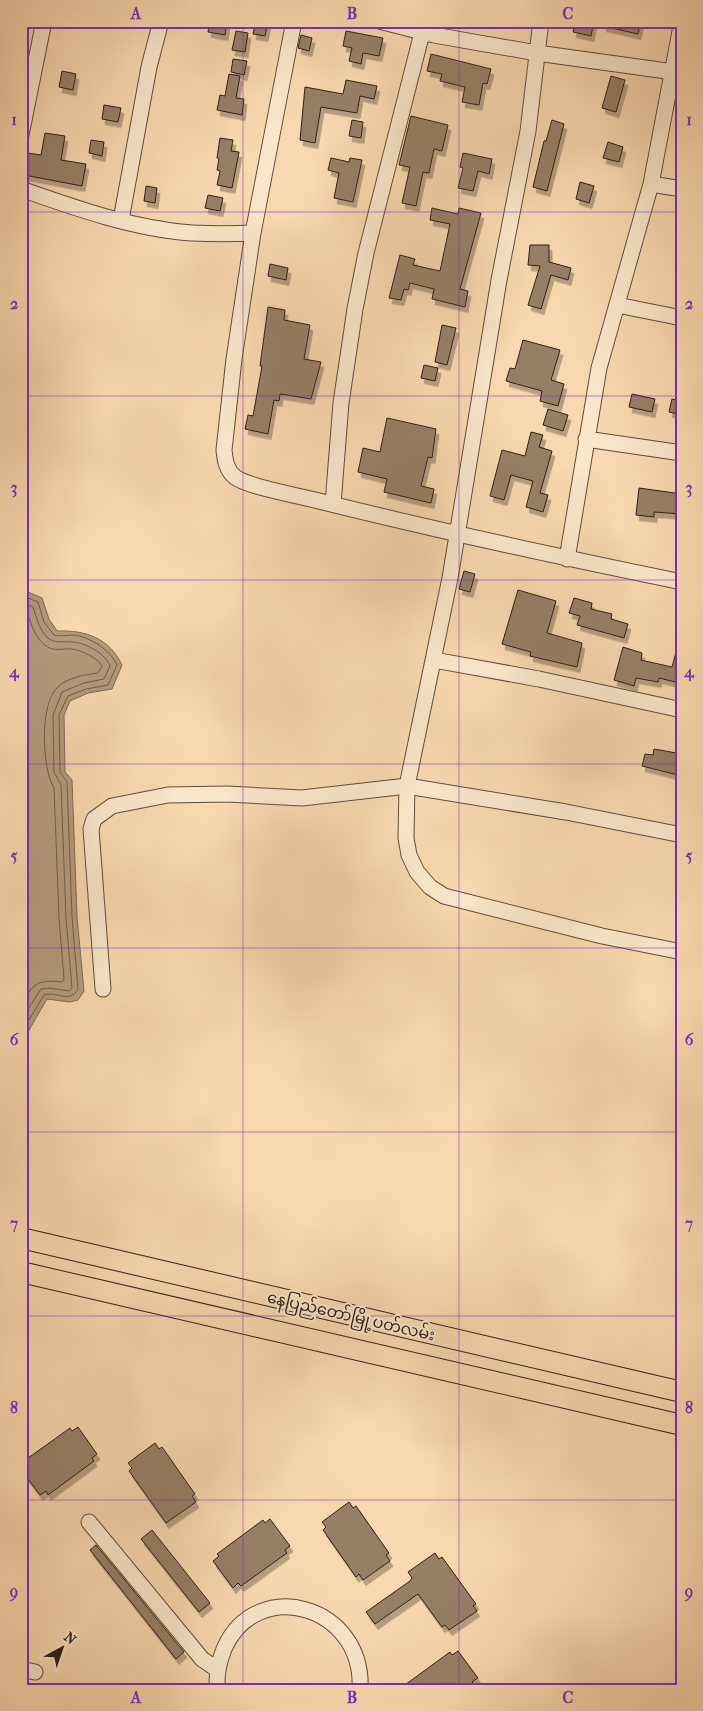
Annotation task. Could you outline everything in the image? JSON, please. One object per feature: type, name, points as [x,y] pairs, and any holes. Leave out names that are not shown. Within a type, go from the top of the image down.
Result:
[{"type":"main road","name":"နေပြည်တော်မြို့ပတ်လမ်း","points":[[21,1238],[682,1392]]},
{"type":"main road","points":[[21,1272],[682,1425]]},
{"type":"street","points":[[21,136],[44,21]]},
{"type":"street","points":[[121,220],[149,67],[161,21]]},
{"type":"street","points":[[294,21],[253,233],[234,359],[224,450],[225,461],[236,478],[333,504],[567,559],[682,582]]},
{"type":"street","points":[[380,21],[423,27],[537,53],[677,72]]},
{"type":"street","points":[[541,21],[528,131],[499,280],[434,660],[407,786],[406,838],[409,855],[417,872],[430,887],[444,896],[602,936],[682,952]]},
{"type":"street","points":[[567,559],[579,498],[586,439],[600,368],[651,184],[677,72],[682,21]]},
{"type":"street","points":[[333,504],[341,403],[355,309],[366,253],[423,27]]},
{"type":"street","points":[[651,184],[682,189]]},
{"type":"street","points":[[21,189],[121,220],[190,233],[253,233]]},
{"type":"street","points":[[617,305],[682,318]]},
{"type":"street","points":[[586,439],[682,453]]},
{"type":"street","points":[[434,660],[539,679],[682,710]]},
{"type":"street","points":[[103,989],[91,829],[94,819],[112,806],[168,795],[227,794],[302,798],[407,786],[566,812],[682,835]]},
{"type":"street","points":[[89,1522],[202,1659],[218,1670]]},
{"type":"street","points":[[218,1690],[218,1662],[228,1639],[260,1612],[284,1607],[309,1610],[332,1621],[352,1644],[360,1668],[360,1690]]},
{"type":"water","points":[[21,589],[42,598],[49,619],[57,631],[78,632],[96,638],[110,648],[122,665],[112,689],[88,693],[70,701],[64,715],[65,772],[72,780],[77,917],[84,991],[78,1000],[70,1002],[47,999],[21,1044]]},
{"type":"building","points":[[210,21],[227,21],[225,35],[208,32]]},
{"type":"building","points":[[256,21],[268,21],[265,36],[253,34]]},
{"type":"building","points":[[576,21],[594,21],[591,36],[573,32]]},
{"type":"building","points":[[604,21],[641,21],[638,34],[603,26]]},
{"type":"building","points":[[236,31],[248,33],[245,52],[232,50]]},
{"type":"building","points":[[346,31],[383,38],[379,56],[363,53],[361,64],[349,61],[352,48],[343,46]]},
{"type":"building","points":[[301,35],[312,38],[309,51],[298,48]]},
{"type":"building","points":[[431,54],[491,69],[487,84],[483,83],[479,105],[462,102],[465,87],[440,81],[442,74],[427,71]]},
{"type":"building","points":[[233,59],[247,61],[244,75],[231,72]]},
{"type":"building","points":[[62,71],[76,74],[73,90],[59,87]]},
{"type":"building","points":[[229,74],[240,76],[236,98],[244,99],[242,115],[217,110],[220,95],[225,96]]},
{"type":"building","points":[[611,76],[625,80],[616,112],[602,108]]},
{"type":"building","points":[[346,80],[377,86],[374,99],[360,96],[357,113],[321,107],[315,143],[300,140],[305,87],[343,94]]},
{"type":"building","points":[[104,105],[121,108],[118,122],[102,119]]},
{"type":"building","points":[[411,116],[448,125],[442,151],[434,149],[429,173],[423,172],[416,206],[402,203],[410,167],[399,165]]},
{"type":"building","points":[[352,120],[363,122],[361,138],[349,136]]},
{"type":"building","points":[[552,120],[564,124],[547,191],[533,187],[544,141],[546,141]]},
{"type":"building","points":[[45,133],[65,136],[61,160],[86,164],[82,186],[24,175],[28,153],[41,155]]},
{"type":"building","points":[[220,138],[233,140],[231,151],[239,152],[232,188],[217,185],[220,171],[217,170],[219,159],[217,158]]},
{"type":"building","points":[[91,140],[104,142],[102,156],[89,153]]},
{"type":"building","points":[[608,142],[623,147],[619,162],[603,158]]},
{"type":"building","points":[[463,153],[492,159],[489,174],[478,171],[473,191],[458,188],[463,168],[460,167]]},
{"type":"building","points":[[331,158],[349,162],[350,158],[362,160],[353,202],[334,198],[339,173],[328,170]]},
{"type":"building","points":[[580,182],[594,186],[589,203],[576,199]]},
{"type":"building","points":[[146,186],[157,188],[155,203],[144,201]]},
{"type":"building","points":[[208,195],[223,198],[220,211],[205,208]]},
{"type":"building","points":[[432,208],[458,214],[459,208],[481,213],[460,289],[468,291],[465,307],[432,299],[434,289],[410,283],[408,290],[404,289],[401,300],[389,298],[400,255],[415,259],[413,265],[440,271],[450,224],[430,220]]},
{"type":"building","points":[[530,245],[549,245],[549,262],[571,268],[568,280],[551,275],[541,309],[528,305],[540,266],[528,265]]},
{"type":"building","points":[[270,264],[288,268],[286,280],[268,276]]},
{"type":"building","points":[[268,307],[285,310],[284,320],[310,325],[304,359],[321,362],[311,399],[280,394],[279,401],[274,400],[268,434],[245,429],[248,415],[253,416],[262,366],[260,366]]},
{"type":"building","points":[[442,325],[456,328],[447,365],[435,362]]},
{"type":"building","points":[[523,340],[560,350],[551,380],[564,384],[558,406],[540,401],[542,391],[506,381],[510,368],[515,369]]},
{"type":"building","points":[[424,365],[438,368],[435,381],[421,378]]},
{"type":"building","points":[[632,394],[655,399],[652,412],[629,407]]},
{"type":"building","points":[[672,399],[682,401],[682,415],[669,412]]},
{"type":"building","points":[[548,409],[568,415],[563,431],[543,425]]},
{"type":"building","points":[[387,418],[436,429],[432,458],[428,457],[421,486],[434,489],[431,503],[384,492],[387,479],[358,472],[363,448],[380,452]]},
{"type":"building","points":[[531,432],[543,435],[539,447],[552,451],[540,493],[548,495],[543,512],[526,507],[533,481],[511,475],[504,500],[490,496],[502,450],[525,456]]},
{"type":"building","points":[[639,488],[682,494],[682,514],[654,512],[654,517],[636,515]]},
{"type":"building","points":[[464,571],[475,574],[470,592],[459,589]]},
{"type":"building","points":[[518,590],[556,601],[547,633],[582,643],[577,667],[530,656],[531,652],[502,644]]},
{"type":"building","points":[[574,598],[592,603],[591,609],[612,614],[611,619],[628,624],[624,638],[577,625],[580,616],[569,613]]},
{"type":"building","points":[[678,645],[682,645],[682,673],[679,683],[659,678],[658,682],[636,678],[634,686],[614,680],[623,647],[642,653],[641,660],[672,667]]},
{"type":"building","points":[[654,749],[682,754],[682,776],[642,766],[645,754],[653,755]]},
{"type":"building","points":[[78,1427],[97,1454],[92,1458],[94,1461],[48,1495],[46,1491],[40,1495],[21,1470],[26,1464],[24,1461],[70,1428],[72,1431]]},
{"type":"building","points":[[155,1443],[159,1449],[162,1447],[195,1494],[192,1496],[196,1502],[166,1523],[129,1471],[132,1468],[128,1463]]},
{"type":"building","points":[[349,1502],[353,1508],[356,1506],[389,1553],[386,1555],[390,1561],[363,1580],[359,1574],[356,1577],[323,1530],[326,1527],[322,1522]]},
{"type":"building","points":[[270,1519],[290,1546],[285,1550],[287,1553],[241,1586],[238,1583],[233,1588],[213,1561],[219,1556],[217,1554],[263,1520],[265,1523]]},
{"type":"building","points":[[152,1530],[210,1603],[199,1612],[141,1539]]},
{"type":"building","points":[[96,1545],[184,1652],[176,1659],[90,1550]]},
{"type":"building","points":[[435,1553],[439,1559],[442,1557],[476,1604],[473,1606],[477,1611],[449,1630],[445,1625],[442,1627],[418,1594],[375,1624],[366,1612],[410,1581],[412,1578],[408,1572]]},
{"type":"building","points":[[458,1651],[478,1678],[472,1682],[475,1685],[468,1690],[398,1690],[450,1652],[452,1655]]}]
